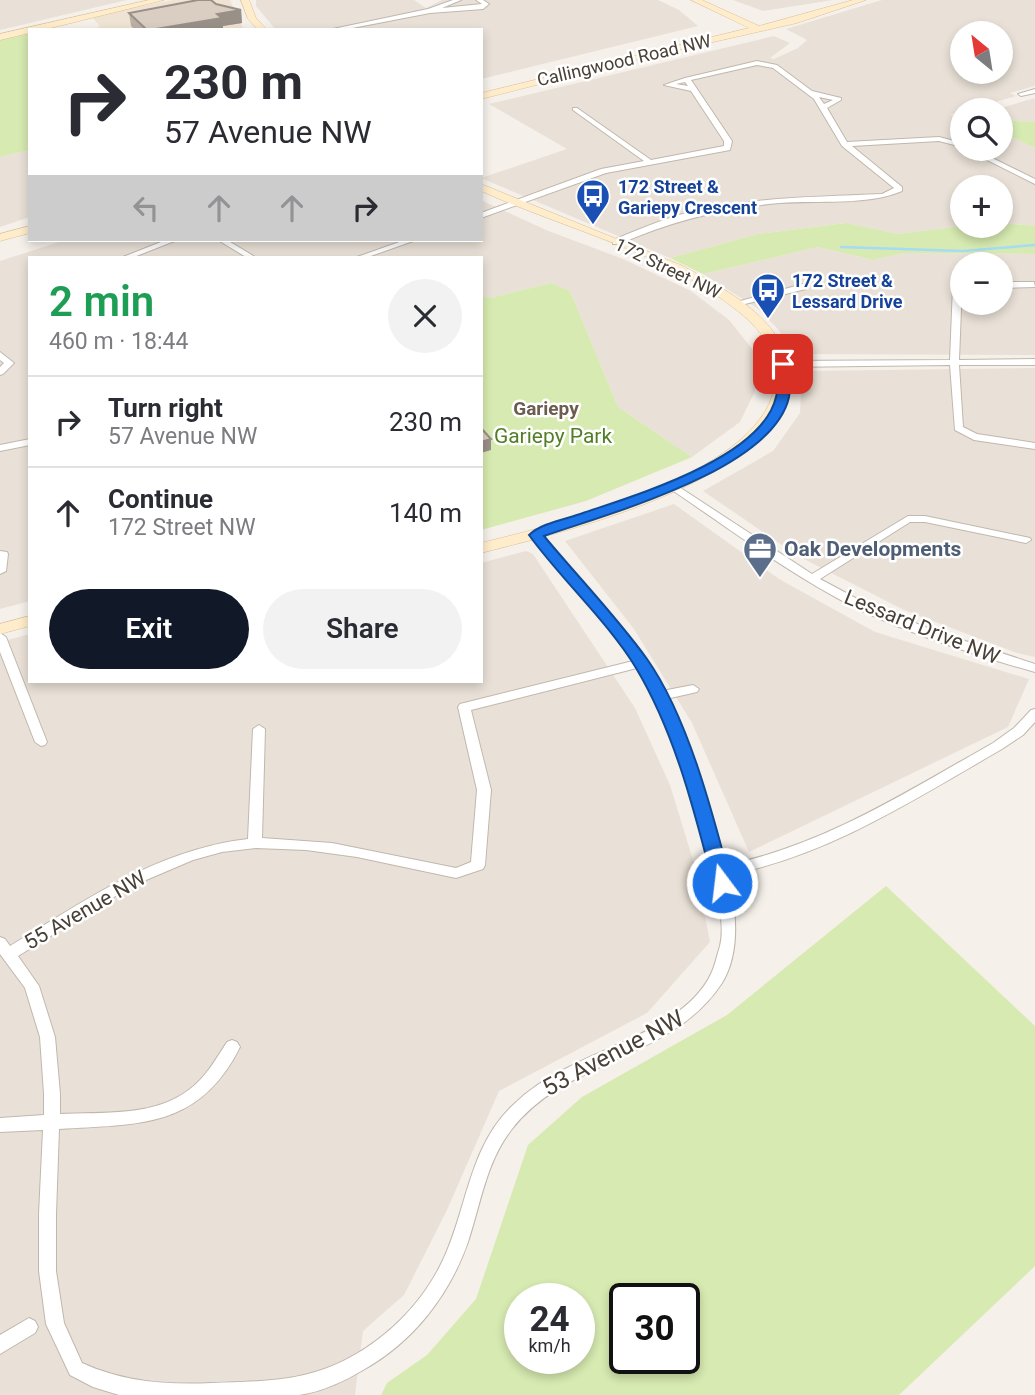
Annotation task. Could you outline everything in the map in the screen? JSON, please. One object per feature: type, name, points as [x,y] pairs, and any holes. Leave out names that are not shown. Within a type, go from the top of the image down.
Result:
[{"type":"street","points":[[39,28],[160,0]]},
{"type":"street","points":[[245,0],[252,19],[261,28]]},
{"type":"street","points":[[430,11],[458,0]]},
{"type":"street","points":[[341,28],[430,11],[483,7],[486,4],[479,0]]},
{"type":"street","points":[[695,0],[712,4],[760,27],[862,0]]},
{"type":"street","points":[[685,40],[706,35],[723,25],[723,18],[712,4]]},
{"type":"street","name":"Callingwood Road NW","points":[[483,89],[685,40],[760,27]]},
{"type":"street","name":"Callingwood Road NW","points":[[483,95],[760,27]]},
{"type":"street","points":[[0,37],[28,31]]},
{"type":"street","points":[[616,242],[664,221],[725,205],[771,200],[883,196],[898,191],[845,144],[813,93],[789,75],[766,63],[667,85],[694,89]]},
{"type":"street","points":[[483,215],[586,177],[648,161],[729,146],[687,79]]},
{"type":"street","points":[[1021,94],[1035,92]]},
{"type":"street","points":[[813,93],[839,99],[824,107]]},
{"type":"street","points":[[575,109],[648,161]]},
{"type":"street","points":[[845,144],[943,139],[950,141]]},
{"type":"street","points":[[994,161],[1035,182]]},
{"type":"street","name":"172 Street NW","points":[[483,188],[674,268],[737,303],[772,340],[783,364]]},
{"type":"street","points":[[0,238],[28,230]]},
{"type":"street","points":[[130,256],[168,242]]},
{"type":"street","points":[[225,242],[249,256]]},
{"type":"street","points":[[364,256],[406,242]]},
{"type":"street","points":[[1013,285],[1034,285]]},
{"type":"street","name":"172 Street NW","points":[[737,303],[803,287]]},
{"type":"street","points":[[956,315],[954,363],[958,428],[974,437],[1035,446]]},
{"type":"street","points":[[0,355],[9,363],[0,372]]},
{"type":"street","points":[[483,548],[536,535],[673,486],[703,472],[750,443],[775,414],[783,396],[783,364],[1035,362]]},
{"type":"street","points":[[0,448],[28,442]]},
{"type":"street","name":"Lessard Drive NW","points":[[673,486],[811,579],[893,620],[1035,668]]},
{"type":"street","name":"Lessard Drive NW","points":[[811,579],[908,519],[925,519],[1026,540]]},
{"type":"street","points":[[536,535],[641,663],[659,696],[698,793],[720,871],[788,855],[843,832],[1009,738],[1035,713]]},
{"type":"street","points":[[0,571],[3,555]]},
{"type":"street","points":[[0,629],[28,622]]},
{"type":"street","points":[[0,637],[41,742]]},
{"type":"street","name":"55 Avenue NW","points":[[5,948],[137,877],[202,851],[255,843],[318,845],[456,873],[478,865],[484,790],[464,707],[641,663]]},
{"type":"street","points":[[659,696],[693,689]]},
{"type":"street","points":[[255,843],[260,729]]},
{"type":"street","name":"53 Avenue NW","points":[[37,1337],[99,1381],[146,1394],[286,1388],[337,1374],[371,1355],[408,1325],[437,1290],[458,1246],[480,1169],[500,1131],[517,1111],[544,1088],[578,1068],[667,1029],[693,1010],[707,995],[718,977],[729,942],[728,912],[720,871]]},
{"type":"street","points":[[5,948],[31,995],[35,1032],[32,1062]]},
{"type":"street","points":[[0,1125],[140,1117],[162,1112],[187,1101],[210,1084],[232,1047]]},
{"type":"street","points":[[0,1345],[37,1337],[21,1308]]},
{"type":"shaded area","points":[[0,0],[127,0],[0,30]]},
{"type":"shaded area","points":[[173,0],[230,0],[243,28],[97,28],[100,26],[91,16]]},
{"type":"shaded area","points":[[256,0],[414,0],[426,8],[442,0],[658,0],[679,10],[698,26],[483,79],[483,28],[274,28],[256,6]]},
{"type":"shaded area","points":[[733,0],[833,0],[763,11]]},
{"type":"shaded area","points":[[882,0],[1035,0],[1035,86],[1010,93],[1016,96],[1009,98],[950,98],[950,161],[1013,161],[1013,138],[1035,148],[1035,226],[1013,224],[1013,175],[950,175],[950,228],[898,234],[845,223],[758,234],[670,258],[483,179],[567,149],[489,104],[774,36],[790,43],[770,58],[774,59],[798,48],[807,40],[786,29]]},
{"type":"shaded area","points":[[1035,98],[1035,122],[1013,121],[1013,104]]},
{"type":"shaded area","points":[[28,150],[28,218],[0,227],[0,157]]},
{"type":"shaded area","points":[[483,201],[546,230],[623,259],[691,291],[729,320],[753,350],[755,391],[740,422],[692,457],[618,407],[570,291],[551,283],[490,298],[483,296],[483,256],[28,256],[28,602],[0,609],[0,261],[59,242],[483,242]]},
{"type":"shaded area","points":[[818,247],[873,260],[904,253],[950,253],[950,315],[1013,315],[1013,254],[1035,254],[1035,355],[795,354],[778,329],[757,308],[703,274]]},
{"type":"shaded area","points":[[1035,368],[1035,657],[1017,653],[904,610],[798,556],[703,491],[773,451],[800,413],[802,371]]},
{"type":"shaded area","points":[[674,504],[779,579],[875,632],[1029,679],[1008,727],[749,852],[692,723],[634,629],[565,541]]},
{"type":"shaded area","points":[[526,551],[533,554],[635,708],[670,785],[697,873],[710,942],[647,1013],[499,1091],[447,1210],[404,1295],[363,1331],[355,1395],[0,1395],[0,642],[28,635],[28,683],[483,683],[483,562]]},
{"type":"green space","points":[[28,33],[28,150],[0,157],[0,40]]},
{"type":"green space","points":[[1013,121],[1035,122],[1035,148],[1013,138]]},
{"type":"green space","points":[[846,223],[898,234],[950,228],[950,238],[1013,238],[1013,224],[1035,226],[1035,254],[904,253],[873,260],[818,247],[703,274],[670,258],[758,234]]},
{"type":"green space","name":"Gariepy Park","points":[[551,283],[570,291],[618,407],[692,457],[586,501],[483,529],[483,296],[490,298]]},
{"type":"green space","points":[[886,886],[1035,1026],[1035,1266],[899,1395],[381,1395],[387,1383],[427,1355],[476,1299],[528,1145],[582,1097],[727,1015]]},
{"type":"building","points":[[198,0],[211,0],[216,4],[241,10],[217,14],[222,18],[162,28],[145,28],[129,13]]},
{"type":"building","points":[[483,430],[491,439],[483,441]]},
{"type":"waterway","points":[[841,247],[963,251],[1035,245]]},
{"type":"place","name":"172 Street & Gariepy Crescent","points":[[593,226]]},
{"type":"place","name":"172 Street & Lessard Drive","points":[[768,320]]},
{"type":"place","name":"Oak Developments","points":[[760,579]]},
{"type":"district","name":"Gariepy","points":[[546,408]]},
{"type":"route","points":[[722,883],[698,793],[659,696],[641,663],[536,535],[624,506],[703,472],[739,451],[765,428],[775,414],[783,396],[783,364]]}]
